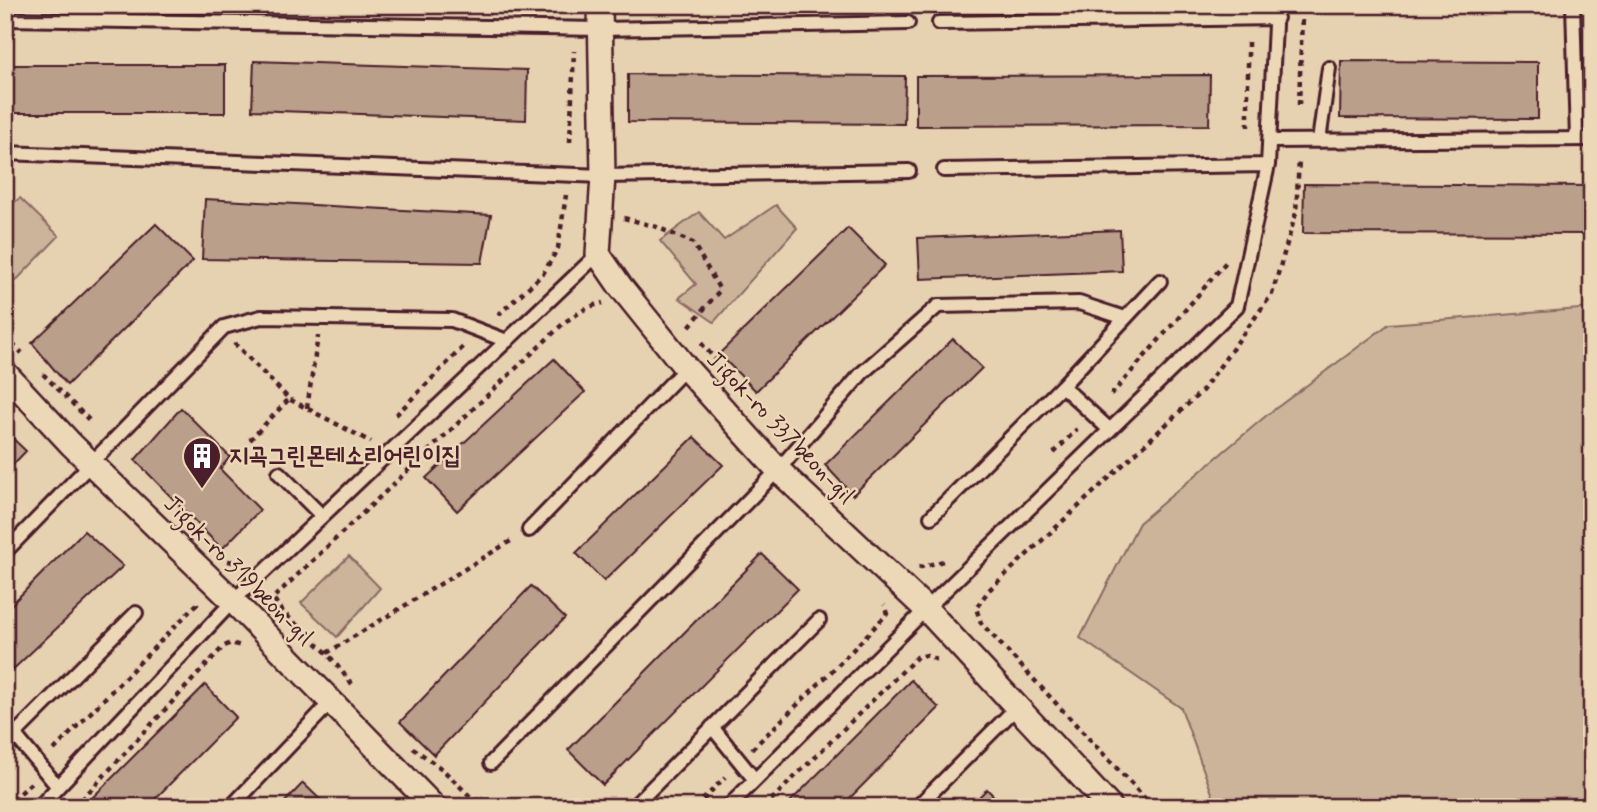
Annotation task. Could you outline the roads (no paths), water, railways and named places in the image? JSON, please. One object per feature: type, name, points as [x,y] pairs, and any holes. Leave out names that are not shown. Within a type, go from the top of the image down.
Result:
[{"type":"street","points":[[598,254],[603,176],[600,5]]},
{"type":"street","name":"Jigok-ro 337beon-gil","points":[[598,254],[620,286],[686,368],[778,470],[926,609],[1110,807]]},
{"type":"street","name":"Jigok-ro 319beon-gil","points":[[5,373],[92,464],[233,601],[432,806]]},
{"type":"lane","points":[[1573,5],[1577,139]]},
{"type":"lane","points":[[728,807],[926,609],[1237,306],[1268,165],[1277,12],[939,23]]},
{"type":"lane","points":[[5,19],[600,29],[908,23]]},
{"type":"lane","points":[[1319,141],[1329,68]]},
{"type":"lane","points":[[1269,141],[1592,139]]},
{"type":"lane","points":[[5,153],[603,176],[909,171]]},
{"type":"lane","points":[[944,170],[1268,165]]},
{"type":"lane","points":[[39,807],[233,601],[598,254]]},
{"type":"lane","points":[[931,517],[1062,386],[1160,281]]},
{"type":"lane","points":[[491,763],[778,470],[862,373],[938,306],[1079,303],[1125,318]]},
{"type":"lane","points":[[5,552],[224,327],[261,317],[452,320],[507,341]]},
{"type":"lane","points":[[529,530],[686,368]]},
{"type":"lane","points":[[1062,386],[1110,430]]},
{"type":"lane","points":[[278,473],[322,516]]},
{"type":"lane","points":[[5,744],[136,613]]},
{"type":"lane","points":[[633,807],[819,620]]},
{"type":"lane","points":[[232,807],[331,702]]},
{"type":"lane","points":[[917,807],[1017,707]]},
{"type":"lane","points":[[712,727],[755,780]]},
{"type":"lane","points":[[15,734],[58,787]]},
{"type":"place","name":"지곡그린몬테소리어린이집","points":[[202,490]]}]
